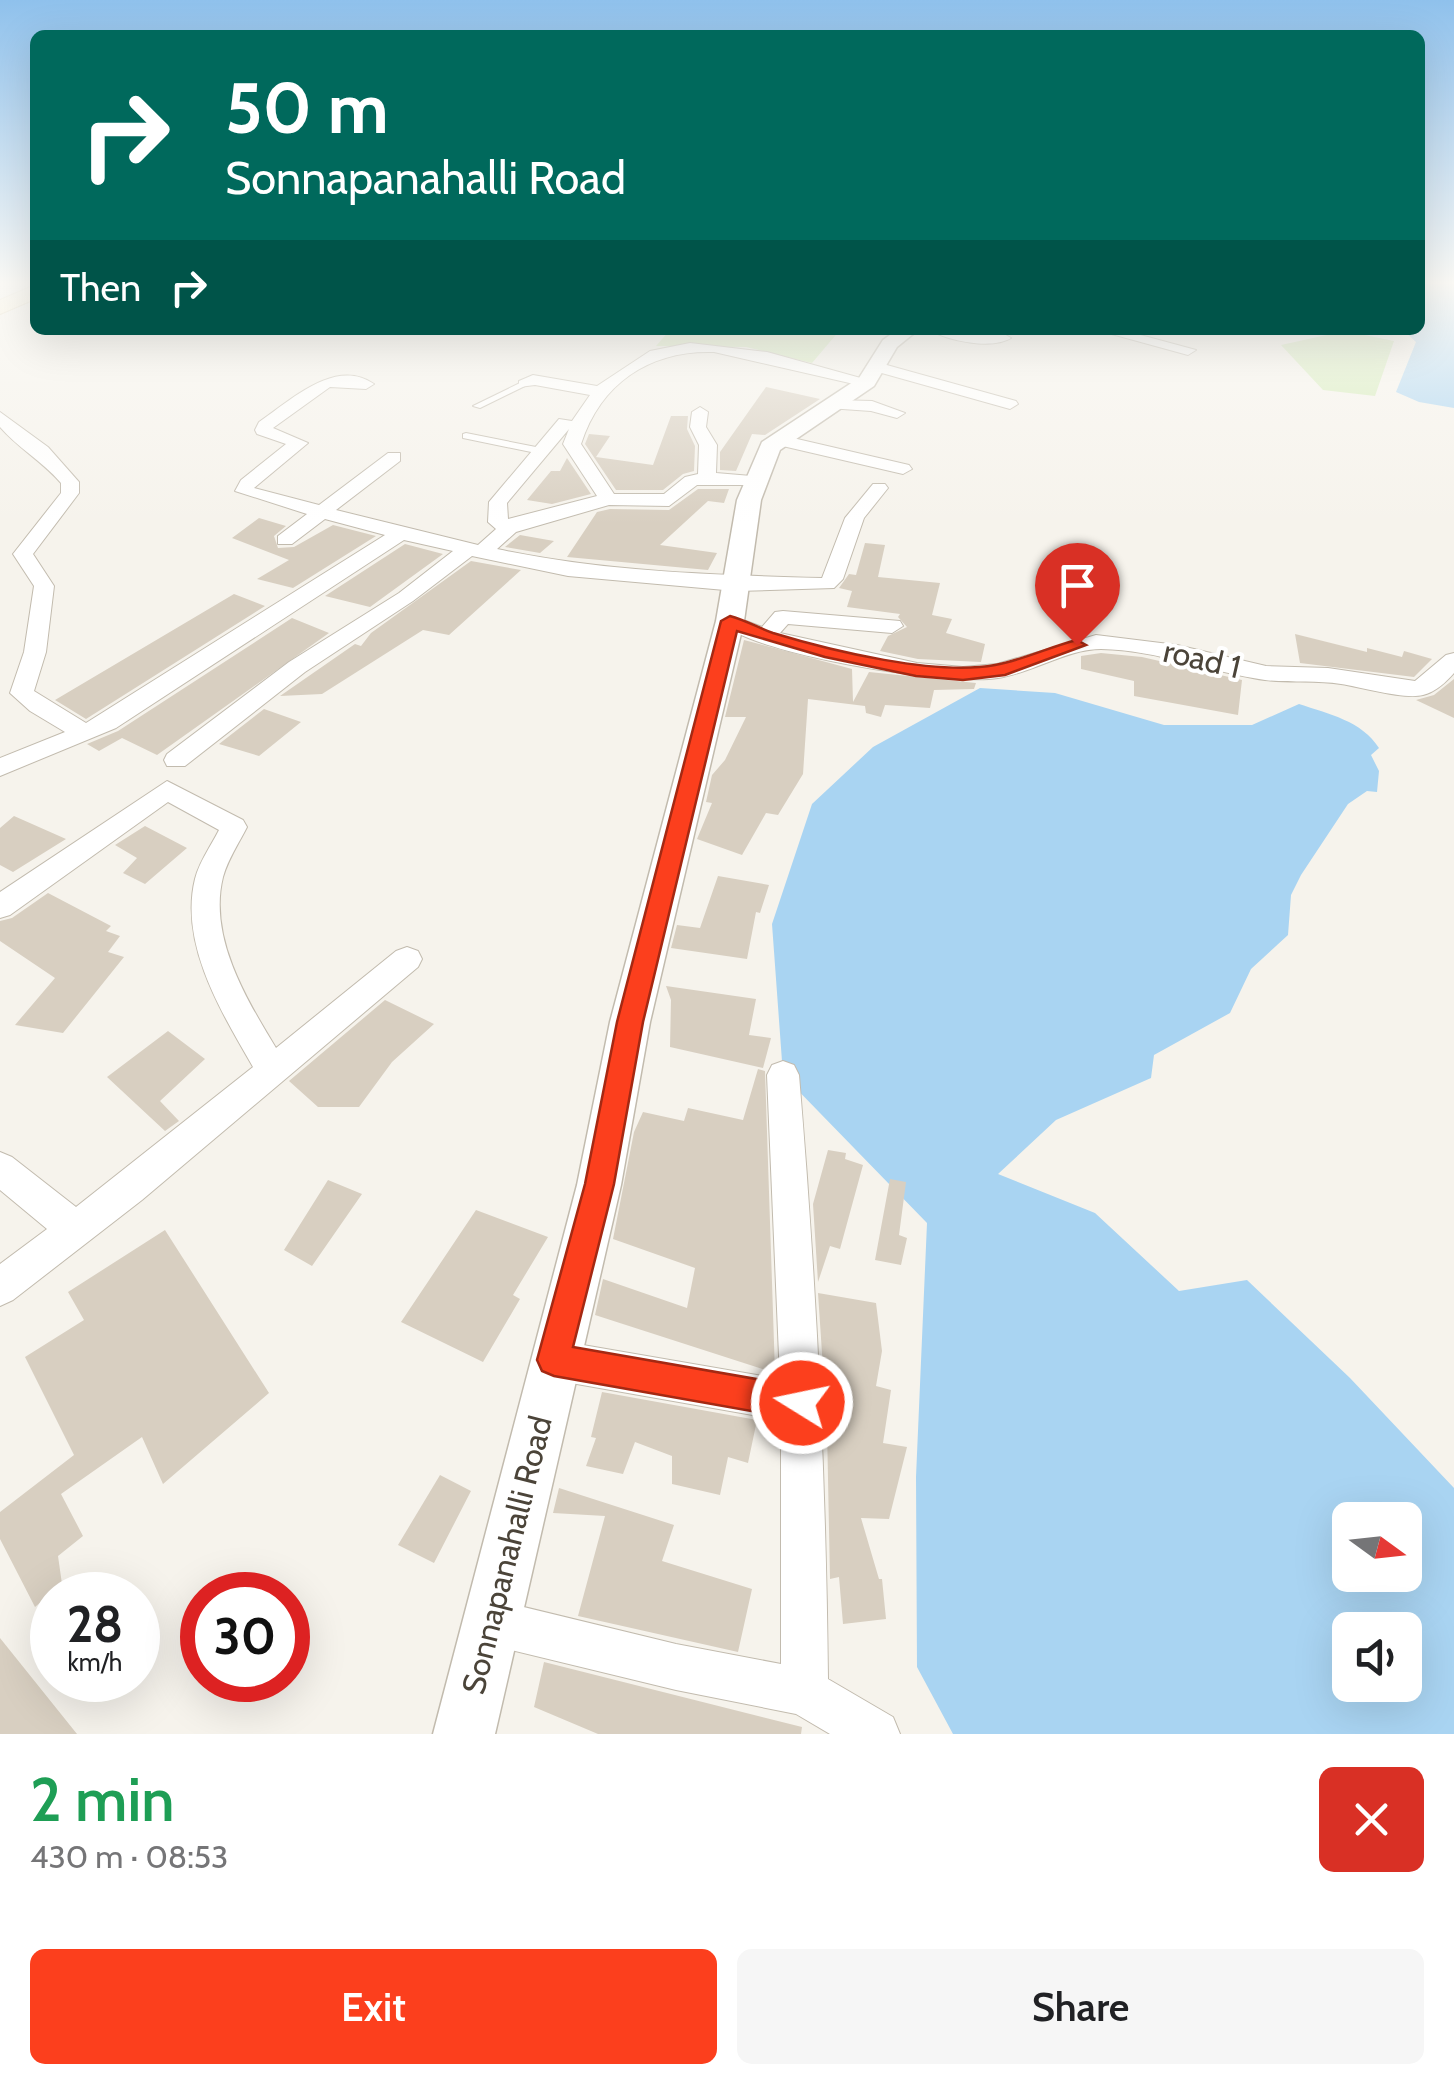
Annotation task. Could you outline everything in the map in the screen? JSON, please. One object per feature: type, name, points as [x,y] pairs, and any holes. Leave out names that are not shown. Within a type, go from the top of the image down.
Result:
[{"type":"street","points":[[608,499],[572,444],[597,391],[641,362]]},
{"type":"street","points":[[798,362],[1010,404]]},
{"type":"street","name":"Sonnapanahalli Road","points":[[464,1734],[599,1184],[630,1022],[742,606],[750,500],[770,447],[834,405],[871,375],[879,362]]},
{"type":"street","points":[[524,384],[533,380],[597,391]]},
{"type":"street","points":[[366,384],[327,382],[263,430],[299,443],[246,484],[246,494],[475,551],[783,617],[892,626]]},
{"type":"street","points":[[834,405],[872,406],[897,414]]},
{"type":"street","points":[[700,412],[698,427],[708,446],[707,478]]},
{"type":"street","points":[[0,417],[17,436],[42,451],[70,482],[70,494],[23,554],[44,586],[36,652],[22,692],[38,706],[84,732]]},
{"type":"street","points":[[509,528],[498,522],[498,502],[565,423]]},
{"type":"street","points":[[780,440],[903,469]]},
{"type":"street","points":[[285,540],[394,456]]},
{"type":"street","points":[[176,760],[297,666],[509,528],[608,499],[669,500],[691,481],[757,480]]},
{"type":"street","points":[[742,606],[827,584],[833,578],[849,524],[863,502],[880,488]]},
{"type":"street","points":[[0,768],[108,723],[401,532]]},
{"type":"street","name":"road 1","points":[[742,606],[916,670],[963,674],[999,671],[1096,642],[1178,652],[1266,673],[1328,675],[1418,689],[1436,679],[1454,660]]},
{"type":"street","points":[[0,906],[167,790],[234,828],[208,882],[210,939],[233,1003],[272,1070]]},
{"type":"street","points":[[0,1286],[406,958]]},
{"type":"street","points":[[784,1076],[799,1284],[806,1536],[804,1692]]},
{"type":"street","points":[[0,1168],[75,1229]]},
{"type":"street","points":[[554,1360],[802,1403]]},
{"type":"street","points":[[491,1622],[676,1668],[804,1692],[876,1734]]},
{"type":"lane","points":[[478,406],[524,384]]},
{"type":"lane","points":[[466,436],[541,451]]},
{"type":"green space","points":[[1297,362],[1387,362],[1375,396],[1323,390]]},
{"type":"water","points":[[1408,362],[1454,362],[1454,408],[1419,402],[1396,392]]},
{"type":"water","points":[[980,688],[1055,693],[1164,725],[1252,725],[1299,704],[1354,725],[1379,748],[1371,755],[1379,771],[1377,792],[1367,791],[1348,804],[1291,895],[1288,935],[1251,969],[1230,1013],[1154,1055],[1151,1078],[1056,1120],[998,1174],[1095,1213],[1179,1291],[1247,1280],[1350,1378],[1454,1488],[1454,1734],[953,1734],[917,1667],[916,1477],[927,1223],[783,1075],[772,924],[812,804],[873,747]]},
{"type":"building","points":[[766,387],[820,399],[765,435],[752,434],[736,471],[720,470],[720,452]]},
{"type":"building","points":[[671,416],[688,416],[687,429],[695,446],[694,471],[683,474],[663,490],[616,490],[585,444],[589,434],[610,436],[596,457],[653,465]]},
{"type":"building","points":[[567,458],[591,494],[552,504],[527,500],[551,471],[560,471]]},
{"type":"building","points":[[698,489],[729,489],[724,503],[708,501],[660,545],[717,553],[708,570],[567,557],[597,512],[669,510]]},
{"type":"building","points":[[259,518],[286,526],[274,536],[278,548],[294,547],[333,525],[376,536],[293,588],[257,579],[289,560],[232,538]]},
{"type":"building","points":[[520,535],[554,541],[540,553],[505,547]]},
{"type":"building","points":[[865,543],[885,545],[878,577],[940,583],[932,615],[952,619],[946,633],[985,644],[981,662],[918,659],[880,651],[888,636],[907,627],[898,617],[900,614],[847,607],[852,591],[839,588],[849,574],[856,575]]},
{"type":"building","points":[[405,544],[443,554],[370,607],[325,596]]},
{"type":"building","points":[[471,561],[521,570],[449,635],[423,630],[322,694],[280,696],[355,644],[361,646],[371,633]]},
{"type":"building","points":[[234,594],[265,606],[86,719],[55,700]]},
{"type":"building","points":[[292,618],[329,633],[157,755],[122,738],[99,751],[87,744],[118,731]]},
{"type":"building","points":[[1295,634],[1367,652],[1367,648],[1402,657],[1404,651],[1432,659],[1414,677],[1300,663]]},
{"type":"building","points":[[744,640],[852,669],[853,702],[869,672],[976,683],[974,689],[934,690],[930,708],[885,705],[881,717],[866,713],[865,706],[808,699],[803,774],[778,815],[766,813],[742,855],[697,839],[712,803],[706,802],[712,775],[725,760],[746,717],[725,717]]},
{"type":"building","points":[[1101,653],[1142,657],[1242,680],[1238,715],[1134,696],[1134,681],[1081,669],[1081,656]]},
{"type":"building","points":[[1454,679],[1454,718],[1416,700],[1434,695]]},
{"type":"building","points":[[264,709],[301,722],[259,756],[219,744]]},
{"type":"building","points":[[14,816],[66,839],[13,872],[0,865],[0,828]]},
{"type":"building","points":[[145,826],[187,848],[145,884],[123,873],[137,858],[115,845]]},
{"type":"building","points":[[718,876],[769,885],[760,913],[756,912],[747,959],[671,948],[677,925],[700,928]]},
{"type":"building","points":[[48,893],[111,926],[106,931],[120,936],[108,952],[124,957],[63,1033],[15,1025],[55,978],[0,941],[0,921],[12,918]]},
{"type":"building","points":[[666,986],[756,999],[749,1035],[771,1038],[763,1068],[670,1047],[671,1000]]},
{"type":"building","points":[[385,1000],[434,1024],[392,1062],[359,1107],[318,1107],[289,1081]]},
{"type":"building","points":[[168,1031],[205,1059],[160,1101],[179,1121],[165,1131],[107,1077]]},
{"type":"building","points":[[758,1069],[765,1071],[775,1373],[595,1315],[603,1279],[687,1308],[695,1268],[613,1239],[634,1132],[643,1112],[684,1121],[688,1108],[743,1120]]},
{"type":"building","points":[[828,1150],[846,1153],[845,1159],[863,1165],[840,1249],[830,1246],[818,1282],[813,1204]]},
{"type":"building","points":[[890,1179],[906,1182],[899,1235],[907,1238],[901,1265],[875,1260]]},
{"type":"building","points":[[328,1180],[362,1194],[312,1266],[284,1250]]},
{"type":"building","points":[[476,1210],[548,1237],[513,1295],[520,1299],[483,1362],[401,1322]]},
{"type":"building","points":[[165,1230],[269,1393],[163,1484],[142,1437],[61,1494],[83,1536],[58,1556],[60,1572],[30,1572],[30,1597],[0,1539],[0,1512],[74,1455],[25,1357],[84,1320],[68,1292]]},
{"type":"building","points":[[818,1293],[876,1303],[882,1351],[876,1386],[891,1390],[883,1443],[907,1447],[889,1519],[861,1518],[882,1579],[886,1619],[843,1624],[839,1577],[830,1579],[827,1428]]},
{"type":"building","points":[[602,1392],[757,1420],[748,1463],[728,1457],[720,1495],[672,1484],[672,1456],[635,1442],[623,1474],[586,1466],[596,1438],[591,1437]]},
{"type":"building","points":[[440,1475],[471,1491],[434,1563],[398,1545]]},
{"type":"building","points":[[559,1488],[674,1525],[662,1561],[752,1589],[738,1652],[578,1616],[605,1516],[553,1513]]},
{"type":"building","points":[[0,1638],[30,1675],[30,1702],[51,1702],[77,1734],[0,1734]]},
{"type":"building","points":[[544,1662],[802,1727],[801,1734],[598,1734],[534,1707]]},
{"type":"route","points":[[802,1403],[554,1360],[599,1184],[630,1022],[730,621],[765,636],[825,651],[916,670],[963,674],[999,671],[1077,645]]}]
